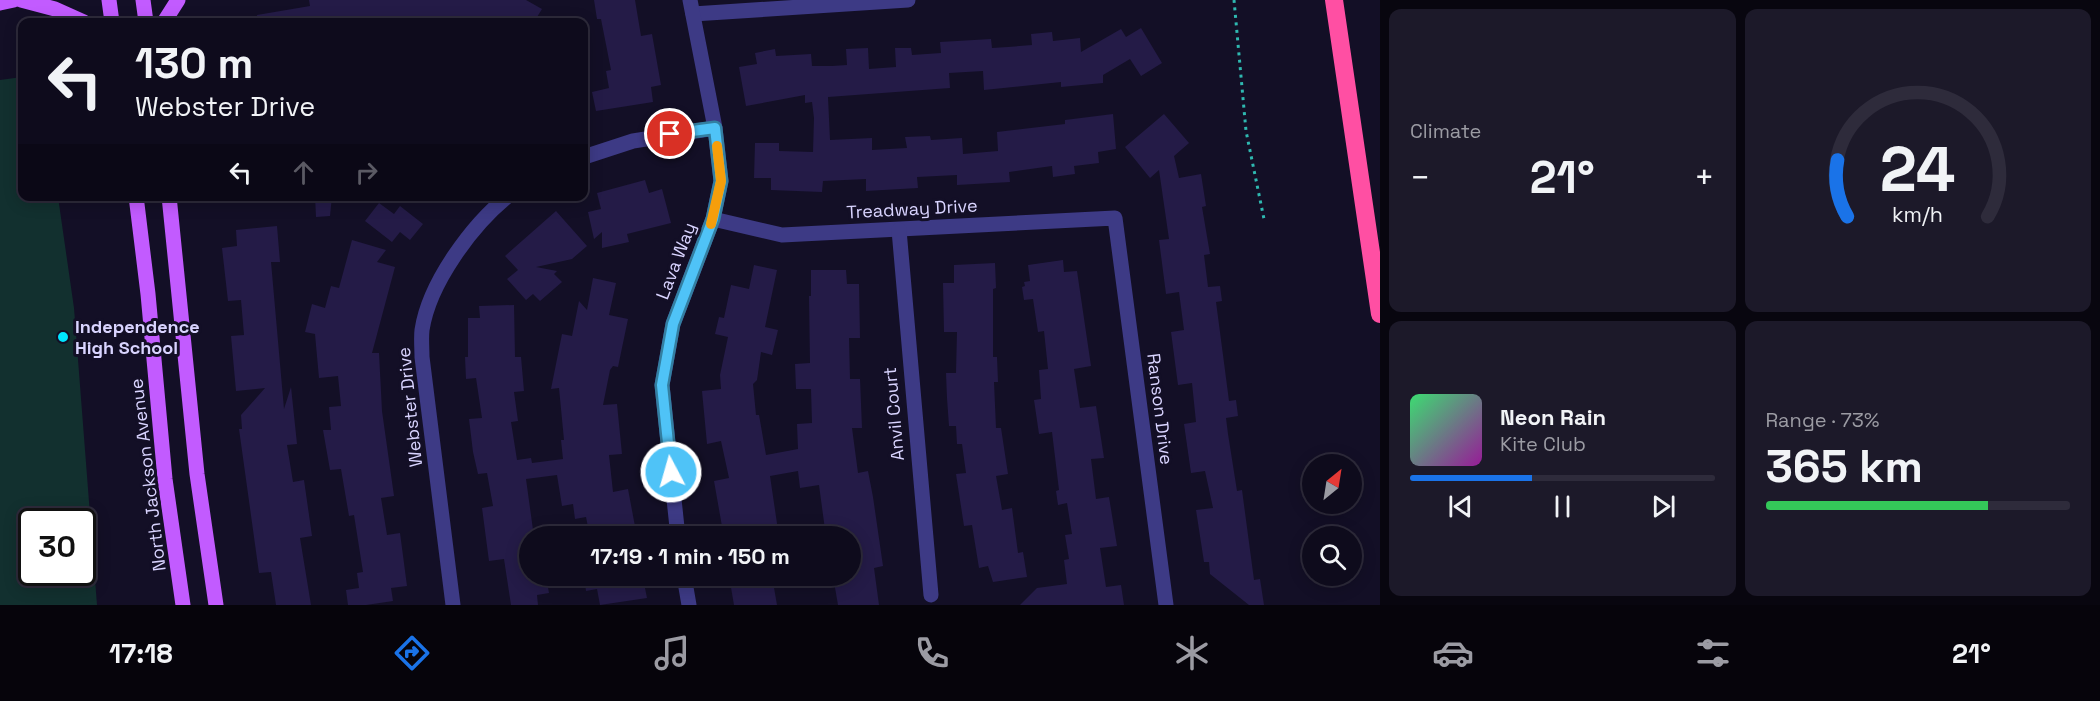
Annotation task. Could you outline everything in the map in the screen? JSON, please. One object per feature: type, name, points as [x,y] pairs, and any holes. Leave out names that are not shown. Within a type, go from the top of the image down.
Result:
[{"type":"highway","points":[[1334,0],[1380,314]]},
{"type":"main road","points":[[0,3],[14,0]]},
{"type":"main road","points":[[21,0],[55,9],[75,18]]},
{"type":"main road","points":[[109,0],[111,18]]},
{"type":"main road","points":[[143,0],[145,18]]},
{"type":"main road","points":[[167,18],[178,0]]},
{"type":"main road","name":"North Jackson Avenue","points":[[137,201],[148,294],[165,479],[183,605]]},
{"type":"main road","points":[[170,201],[197,474],[216,605]]},
{"type":"street","points":[[692,7],[908,0]]},
{"type":"street","name":"Lava Way","points":[[677,526],[662,385],[673,324],[713,219],[721,181],[715,128],[692,7]]},
{"type":"street","points":[[588,156],[633,141],[715,128]]},
{"type":"street","name":"Webster Drive","points":[[453,605],[422,357],[422,329],[452,256],[489,211],[502,201]]},
{"type":"street","name":"Treadway Drive","points":[[713,219],[782,235],[1115,218]]},
{"type":"street","name":"Ranson Drive","points":[[1115,218],[1166,605]]},
{"type":"street","name":"Anvil Court","points":[[899,230],[931,595]]},
{"type":"street","points":[[686,586],[689,605]]},
{"type":"path","points":[[1234,0],[1246,131],[1264,219]]},
{"type":"green space","points":[[18,78],[18,201],[59,201],[74,308],[89,508],[18,508],[18,586],[96,586],[97,605],[0,605],[0,80]]},
{"type":"building","points":[[309,0],[526,0],[542,9],[536,18],[257,18],[257,15],[310,6]]},
{"type":"building","points":[[594,0],[635,0],[641,36],[652,34],[661,85],[651,87],[653,102],[596,111],[592,92],[609,88],[606,71],[611,70],[601,19],[597,19]]},
{"type":"building","points":[[1141,28],[1162,63],[1141,76],[1130,59],[1103,75],[1103,83],[1061,87],[1061,82],[984,90],[983,71],[949,73],[950,88],[828,97],[830,140],[872,138],[872,150],[907,148],[905,137],[930,136],[931,140],[962,138],[963,154],[998,151],[997,132],[1065,124],[1065,120],[1113,114],[1116,149],[1098,152],[1099,163],[1074,166],[1075,174],[1053,177],[1052,166],[1009,172],[1010,182],[957,185],[957,175],[917,177],[918,188],[866,191],[866,179],[823,181],[822,192],[771,190],[771,178],[754,178],[755,143],[779,143],[779,151],[813,152],[814,118],[812,102],[805,103],[805,95],[746,106],[739,67],[757,64],[755,53],[775,49],[776,56],[811,54],[812,66],[832,66],[847,65],[846,49],[868,48],[869,69],[896,67],[895,48],[911,48],[912,55],[941,53],[940,42],[991,39],[992,48],[1032,45],[1031,34],[1052,32],[1053,41],[1080,38],[1081,52],[1121,29],[1126,37]]},
{"type":"building","points":[[1164,114],[1189,143],[1174,156],[1179,178],[1201,174],[1206,206],[1202,207],[1210,254],[1204,255],[1208,287],[1220,286],[1222,301],[1216,302],[1229,401],[1236,400],[1238,416],[1226,418],[1228,434],[1237,491],[1242,490],[1254,580],[1260,579],[1264,605],[1249,605],[1210,574],[1209,562],[1204,562],[1196,510],[1213,508],[1205,471],[1191,473],[1184,424],[1196,422],[1192,383],[1178,385],[1171,332],[1184,330],[1179,292],[1166,294],[1159,240],[1169,239],[1159,170],[1150,178],[1125,147]]},
{"type":"building","points":[[645,180],[649,193],[662,189],[671,223],[627,234],[629,242],[602,248],[602,232],[594,239],[588,212],[601,209],[597,193]]},
{"type":"building","points":[[315,201],[332,201],[330,216],[316,217]]},
{"type":"building","points":[[379,203],[394,214],[400,206],[423,224],[410,240],[400,232],[392,242],[365,221]]},
{"type":"building","points":[[556,211],[587,246],[572,259],[536,267],[557,271],[554,274],[562,282],[540,301],[533,294],[526,300],[507,279],[518,270],[505,256]]},
{"type":"building","points":[[277,226],[280,262],[271,262],[284,409],[291,387],[297,444],[287,445],[293,482],[304,480],[312,536],[300,538],[311,605],[276,605],[271,572],[259,573],[239,429],[242,429],[241,415],[265,388],[236,391],[231,336],[244,335],[241,300],[228,301],[222,248],[237,246],[236,230]]},
{"type":"building","points":[[352,240],[386,250],[377,262],[395,267],[372,353],[379,353],[382,411],[394,496],[381,498],[387,535],[400,533],[407,586],[391,588],[393,601],[366,605],[348,605],[346,590],[359,588],[357,573],[363,572],[354,515],[349,516],[341,469],[330,470],[323,430],[331,430],[329,407],[341,406],[338,376],[319,378],[315,334],[305,332],[312,304],[325,308],[331,286],[339,288]]},
{"type":"building","points":[[1063,260],[1064,272],[1077,271],[1091,366],[1074,369],[1080,408],[1096,406],[1104,458],[1091,459],[1096,499],[1109,497],[1117,546],[1100,548],[1106,587],[1121,585],[1124,605],[1020,605],[1037,588],[1067,584],[1064,560],[1069,559],[1065,535],[1072,534],[1067,503],[1058,505],[1056,491],[1059,490],[1052,432],[1039,434],[1034,400],[1041,399],[1039,370],[1048,369],[1044,331],[1038,332],[1033,299],[1024,300],[1022,287],[1025,286],[1024,282],[1030,281],[1028,265]]},
{"type":"building","points":[[995,263],[993,357],[997,357],[998,382],[994,382],[996,428],[1001,428],[1008,474],[996,476],[1002,510],[1012,508],[1018,553],[1023,552],[1027,577],[993,582],[988,566],[979,568],[972,525],[964,526],[956,474],[966,473],[962,444],[957,444],[956,426],[949,426],[946,373],[956,373],[957,332],[944,332],[943,283],[954,283],[954,265]]},
{"type":"building","points":[[754,265],[777,270],[765,327],[778,330],[772,355],[761,352],[757,380],[753,384],[756,415],[759,415],[766,455],[798,449],[797,424],[812,423],[811,389],[796,389],[795,364],[810,363],[811,270],[846,270],[847,284],[859,284],[860,338],[849,338],[850,379],[860,379],[862,428],[852,428],[858,473],[868,471],[873,497],[883,566],[874,568],[879,605],[838,605],[835,586],[861,586],[861,526],[825,526],[819,485],[800,488],[798,471],[770,476],[777,526],[722,526],[714,481],[729,478],[721,441],[707,444],[702,391],[721,389],[720,375],[728,337],[715,334],[719,317],[724,318],[731,285],[749,289]]},
{"type":"building","points":[[593,278],[616,283],[609,315],[628,319],[618,367],[613,366],[610,370],[603,405],[617,404],[622,454],[609,455],[613,492],[628,489],[635,526],[588,526],[586,517],[575,519],[573,504],[562,506],[557,475],[526,479],[532,526],[519,526],[519,586],[548,586],[549,593],[537,595],[538,605],[511,605],[504,559],[489,561],[482,508],[493,506],[487,473],[478,474],[473,452],[469,419],[482,418],[476,378],[466,379],[468,318],[480,318],[479,306],[514,305],[515,357],[521,357],[524,391],[514,392],[518,421],[511,422],[517,460],[531,458],[532,463],[563,459],[561,440],[564,440],[559,388],[551,389],[562,334],[572,336],[579,301],[587,310]]},
{"type":"building","points":[[585,586],[645,586],[647,598],[600,605],[597,589],[586,591]]},
{"type":"building","points":[[731,586],[774,586],[777,605],[734,605]]},
{"type":"slow traffic","points":[[711,224],[721,181],[717,146]]},
{"type":"place","name":"Independence High School","points":[[63,337]]},
{"type":"route","points":[[670,134],[715,128],[721,181],[713,219],[673,324],[662,385],[671,472]]}]
